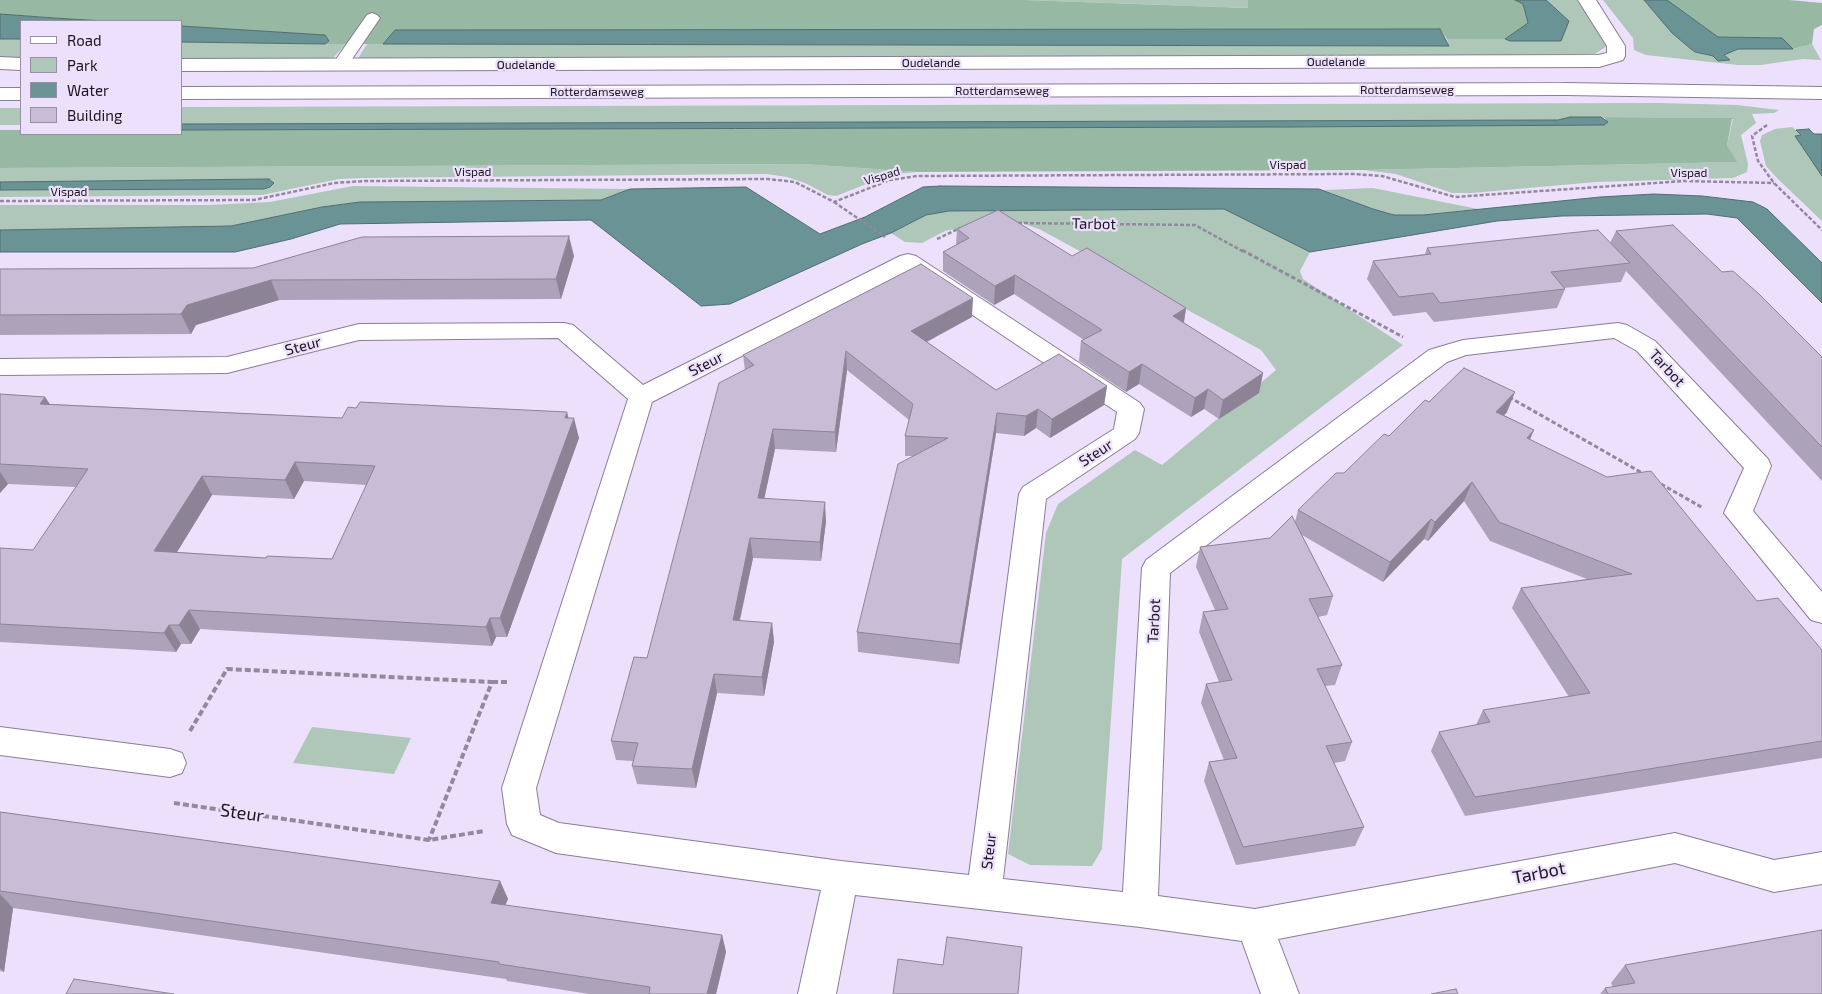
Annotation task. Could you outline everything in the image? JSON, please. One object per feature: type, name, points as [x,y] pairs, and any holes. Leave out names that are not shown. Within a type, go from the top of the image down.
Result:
[{"type":"street","name":"Oudelande","points":[[182,65],[1589,62],[1616,56],[1616,46],[1587,0]]},
{"type":"street","points":[[0,64],[20,64]]},
{"type":"street","name":"Rotterdamseweg","points":[[182,93],[1565,89],[1822,94]]},
{"type":"street","points":[[0,94],[20,94]]},
{"type":"street","name":"Steur","points":[[0,367],[228,366],[359,332],[564,330],[641,397],[908,261],[1131,409],[1126,433],[1033,494],[984,893]]},
{"type":"street","name":"Tarbot","points":[[1738,513],[1758,466],[1646,346],[1618,330],[1463,348],[1438,356],[1156,568],[1140,910],[1255,926],[1675,848],[1774,876],[1822,868]]},
{"type":"street","points":[[641,397],[519,788],[524,824],[556,838],[842,877],[1140,910]]},
{"type":"street","points":[[1738,513],[1822,612]]},
{"type":"street","points":[[0,741],[170,763]]},
{"type":"street","points":[[818,994],[842,877]]},
{"type":"street","points":[[1255,926],[1280,994]]},
{"type":"lane","points":[[340,65],[372,18]]},
{"type":"path","points":[[1773,124],[1765,125],[1752,136],[1758,161],[1774,183],[1822,230]]},
{"type":"path","name":"Vispad","points":[[0,201],[254,200],[334,183],[365,181],[768,179],[795,182],[834,202],[890,180],[917,176],[1353,174],[1382,176],[1455,197],[1666,182],[1774,183]]},
{"type":"path","points":[[834,202],[886,238]]},
{"type":"path","name":"Tarbot","points":[[1010,223],[1195,225],[1438,356]]},
{"type":"path","points":[[908,261],[921,247],[962,227]]},
{"type":"path","points":[[1507,395],[1645,475]]},
{"type":"path","points":[[1653,480],[1705,510],[1738,513]]},
{"type":"path","points":[[170,763],[227,669],[492,682],[429,840]]},
{"type":"path","name":"Steur","points":[[170,763],[170,803],[429,840],[524,824]]},
{"type":"green space","points":[[1024,0],[1248,0],[1249,8]]},
{"type":"green space","points":[[1546,0],[1577,0],[1607,46],[1595,54],[1574,55],[357,60],[367,44],[1449,46],[1447,39],[1505,39],[1511,41],[1569,21]]},
{"type":"green space","points":[[1603,0],[1644,0],[1695,52],[1729,60],[1724,55],[1738,49],[1793,49],[1812,44],[1821,60],[1803,59],[1761,65],[1738,65],[1646,55],[1634,50],[1633,38]]},
{"type":"green space","points":[[0,39],[20,39],[20,57],[0,57]]},
{"type":"green space","points":[[182,42],[346,44],[332,59],[182,59]]},
{"type":"green space","points":[[1659,103],[1737,105],[1779,110],[1774,113],[1752,114],[1756,123],[1741,135],[1748,164],[1747,172],[1733,178],[1596,182],[1472,193],[1452,193],[1396,174],[1364,170],[1736,162],[1727,145],[1734,118],[1570,117],[1558,120],[182,124],[182,107]]},
{"type":"green space","points":[[0,108],[20,108],[20,125],[0,125]]},
{"type":"green space","points":[[1792,127],[1802,135],[1796,136],[1822,176],[1822,221],[1766,166],[1760,141],[1762,135],[1775,129]]},
{"type":"green space","points":[[803,164],[917,172],[896,174],[879,179],[836,196],[828,195],[805,183],[787,177],[766,174],[363,178],[339,179],[262,195],[0,197],[0,190],[264,189],[270,187],[273,181],[269,179],[0,182],[0,168]]},
{"type":"green space","points":[[353,186],[630,189],[601,200],[360,202],[322,207],[231,226],[0,230],[0,205],[209,205],[270,202]]},
{"type":"green space","points":[[1373,188],[1478,209],[1423,215],[1394,215],[1324,190]]},
{"type":"green space","points":[[1224,209],[1310,252],[1300,271],[1303,279],[1403,345],[1122,559],[1102,849],[1092,866],[1030,865],[1008,854],[1046,533],[1058,504],[1135,450],[1162,465],[1276,370],[1261,350],[1041,230],[1022,223],[975,225],[945,231],[922,243],[905,242],[891,233],[926,215],[949,211]]},
{"type":"green space","points":[[312,727],[411,738],[394,774],[293,763]]},
{"type":"shaded area","points":[[0,0],[1024,0],[1248,8],[1248,0],[1515,0],[1523,4],[1528,23],[1505,39],[1447,39],[1440,29],[395,30],[383,44],[325,44],[329,41],[325,35],[182,26],[182,20],[89,20],[0,14]]},
{"type":"shaded area","points":[[1667,0],[1789,0],[1822,3],[1822,25],[1814,29],[1812,44],[1793,49],[1782,38],[1718,37]]},
{"type":"shaded area","points":[[1601,117],[1736,118],[1732,119],[1727,145],[1737,162],[1364,170],[917,172],[803,164],[0,168],[0,130],[20,130],[20,135],[182,135],[182,130],[1290,127],[1607,124],[1605,118]]},
{"type":"water","points":[[1515,0],[1546,0],[1569,21],[1561,41],[1510,41],[1505,39],[1528,23],[1523,4]]},
{"type":"water","points":[[1644,0],[1667,0],[1718,37],[1782,38],[1793,49],[1738,49],[1724,55],[1730,60],[1718,61],[1713,56],[1695,52],[1691,49],[1672,33]]},
{"type":"water","points":[[0,14],[89,20],[20,20],[20,39],[0,39]]},
{"type":"water","points":[[182,26],[325,35],[329,41],[325,44],[182,42]]},
{"type":"water","points":[[1440,29],[1449,46],[383,44],[395,30]]},
{"type":"water","points":[[1570,117],[1601,117],[1608,122],[1604,125],[1290,127],[182,130],[182,124],[1558,120]]},
{"type":"water","points":[[1809,129],[1814,134],[1822,134],[1822,176],[1795,136],[1801,135],[1796,130]]},
{"type":"water","points":[[269,179],[274,183],[264,189],[0,190],[0,182]]},
{"type":"water","points":[[746,187],[820,234],[865,217],[923,187],[1319,189],[1394,215],[1423,215],[1600,197],[1654,194],[1702,196],[1753,202],[1767,209],[1822,263],[1822,303],[1737,218],[1707,214],[1562,216],[1497,221],[1310,252],[1224,209],[949,211],[926,215],[891,233],[862,244],[730,304],[701,306],[591,220],[340,224],[291,239],[235,252],[0,252],[0,230],[231,226],[322,207],[360,202],[601,200],[630,189]]},
{"type":"building","points":[[998,210],[1072,256],[1087,248],[1186,308],[1173,316],[1263,373],[1223,400],[1208,389],[1195,398],[1142,364],[1129,372],[1081,341],[1102,330],[1015,275],[995,286],[943,252],[969,238],[957,229]]},
{"type":"building","points":[[1673,225],[1722,272],[1733,271],[1759,294],[1822,357],[1822,447],[1616,231]]},
{"type":"building","points":[[1598,230],[1630,263],[1551,272],[1565,289],[1440,303],[1433,293],[1399,297],[1373,261],[1431,254],[1427,248]]},
{"type":"building","points":[[569,236],[556,279],[271,280],[187,305],[181,314],[0,315],[0,269],[253,268],[362,237]]},
{"type":"building","points":[[921,264],[973,298],[911,331],[996,390],[1059,354],[1107,386],[1052,419],[1038,409],[1026,416],[997,413],[960,644],[857,632],[898,464],[948,438],[905,436],[913,404],[846,351],[835,432],[773,429],[758,498],[825,502],[820,542],[750,538],[733,620],[772,623],[762,677],[714,674],[692,769],[632,766],[638,743],[611,741],[634,657],[647,658],[719,383],[754,365],[743,355]]},
{"type":"building","points":[[1464,368],[1515,392],[1496,412],[1534,430],[1527,438],[1607,477],[1651,471],[1757,601],[1778,598],[1822,650],[1822,741],[1475,797],[1439,732],[1490,722],[1483,710],[1590,693],[1521,588],[1632,574],[1499,522],[1472,482],[1435,522],[1431,519],[1390,562],[1298,510],[1336,473],[1344,473],[1384,434],[1389,436],[1425,400],[1429,402]]},
{"type":"building","points":[[0,394],[45,397],[40,404],[342,418],[348,407],[356,408],[360,402],[567,412],[565,418],[574,418],[500,618],[490,618],[486,627],[189,610],[179,625],[169,625],[164,633],[0,624],[0,548],[33,550],[88,469],[0,464]],"holes":[[[295,462],[375,466],[332,559],[267,556],[266,558],[154,551],[202,476],[285,480]]]},
{"type":"building","points":[[1292,516],[1333,596],[1309,599],[1342,665],[1317,669],[1352,742],[1326,746],[1364,827],[1243,847],[1209,762],[1237,758],[1206,684],[1232,680],[1203,612],[1228,609],[1200,547],[1270,538]]},
{"type":"building","points":[[0,812],[500,881],[491,903],[722,935],[707,994],[649,994],[650,987],[499,964],[499,962],[0,891]]},
{"type":"building","points":[[1822,930],[1822,994],[1608,994],[1605,988],[1635,983],[1625,965]]},
{"type":"building","points":[[947,937],[1022,947],[1018,994],[893,994],[898,959],[943,965]]},
{"type":"building","points":[[74,979],[174,994],[66,994]]},
{"type":"building","points":[[1456,989],[1458,994],[1431,994]]}]
